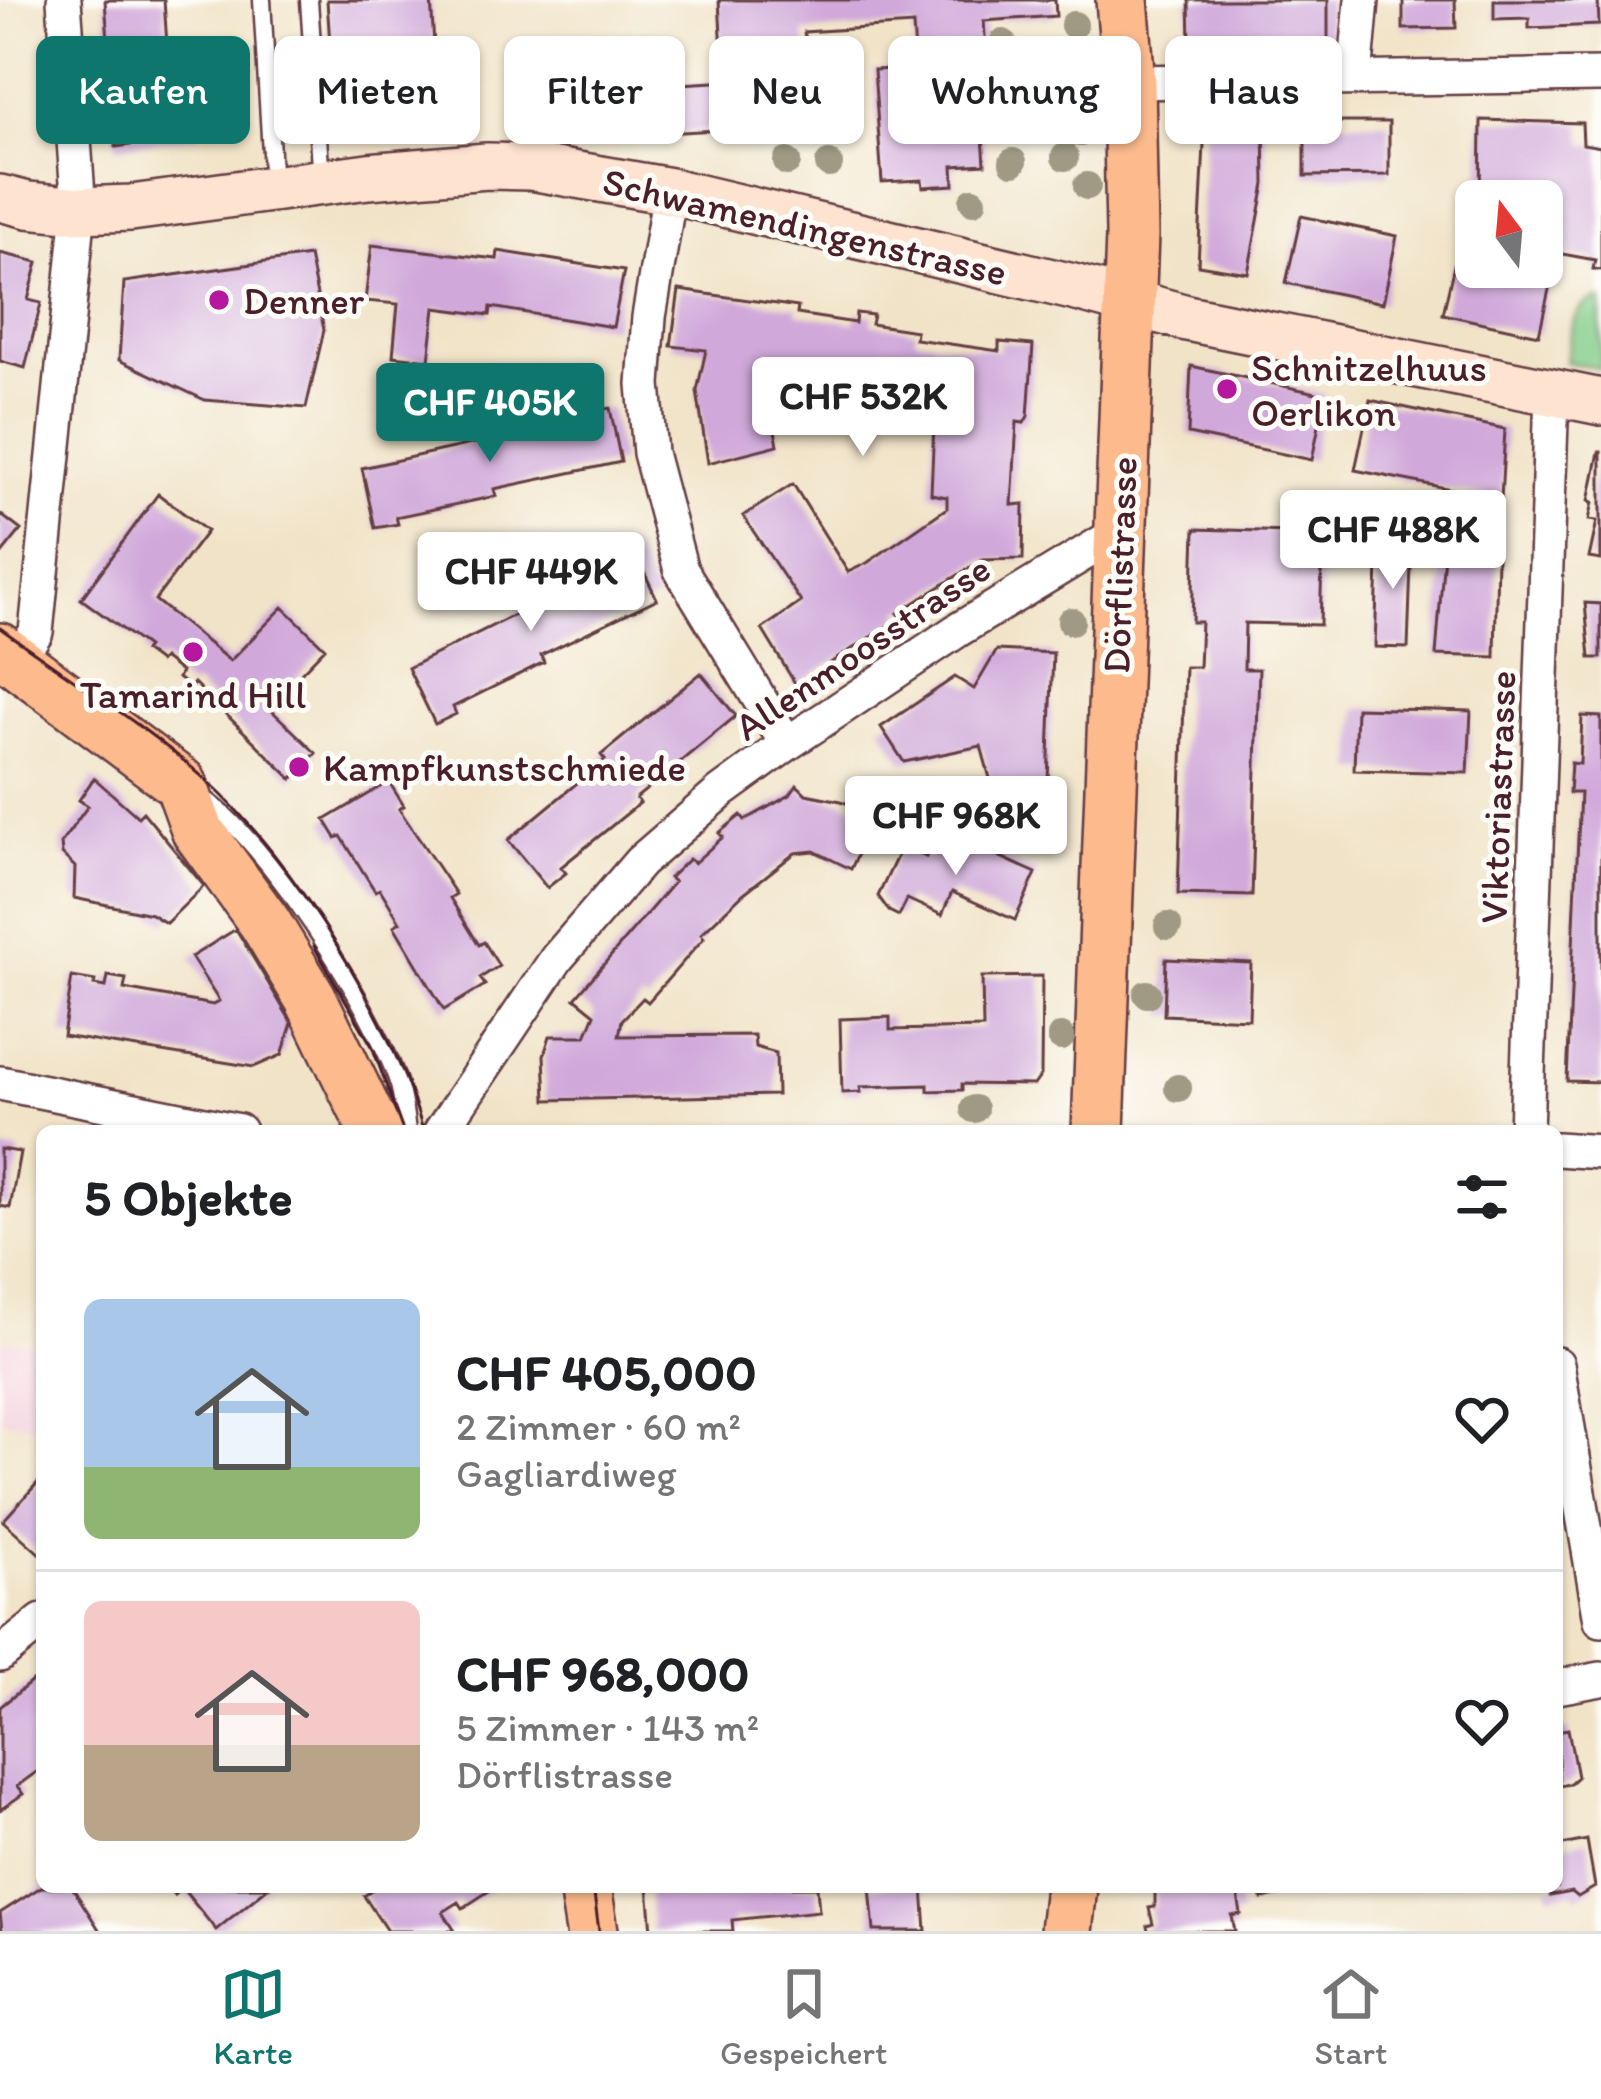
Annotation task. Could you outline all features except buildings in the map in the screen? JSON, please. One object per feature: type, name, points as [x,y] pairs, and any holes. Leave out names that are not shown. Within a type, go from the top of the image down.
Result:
[{"type":"main road","name":"Dörflistrasse","points":[[1122,0],[1125,36]]},
{"type":"main road","name":"Dörflistrasse","points":[[1098,1125],[1132,235],[1130,144]]},
{"type":"main road","points":[[9,655],[182,784],[197,831],[265,923],[311,999],[372,1125]]},
{"type":"main road","points":[[586,1893],[592,1931]]},
{"type":"main road","points":[[1066,1931],[1070,1893]]},
{"type":"street","points":[[9,655],[37,632],[79,209],[64,0]]},
{"type":"street","points":[[1355,78],[1362,0]]},
{"type":"street","points":[[1141,82],[1601,75]]},
{"type":"street","name":"Schwamendingenstrasse","points":[[0,198],[79,209],[131,208],[321,183],[487,166],[531,167],[670,191],[1187,318],[1601,402]]},
{"type":"street","points":[[670,191],[647,339],[644,384],[650,453],[681,570],[788,744]]},
{"type":"street","name":"Viktoriastrasse","points":[[1526,1125],[1552,393]]},
{"type":"street","name":"Allenmoosstrasse","points":[[445,1125],[557,958],[640,862],[721,792],[788,744],[958,630],[1120,531]]},
{"type":"street","points":[[0,1082],[210,1125]]},
{"type":"street","points":[[1563,1149],[1601,1152]]},
{"type":"street","points":[[1563,1396],[1601,1621]]},
{"type":"street","points":[[0,1654],[36,1626]]},
{"type":"street","points":[[1563,1686],[1601,1679]]},
{"type":"lane","points":[[262,0],[273,189]]},
{"type":"lane","points":[[309,0],[321,183]]},
{"type":"lane","points":[[182,784],[223,810],[240,828],[322,943],[389,1060],[406,1125]]},
{"type":"shaded area","points":[[0,1340],[36,1343],[36,1425],[0,1421]]},
{"type":"green space","points":[[1601,299],[1601,369],[1566,362],[1578,314]]},
{"type":"tram line","points":[[0,628],[183,760],[239,813],[336,943],[389,1041],[421,1125]]},
{"type":"tram line","points":[[314,946],[372,1046],[401,1125]]},
{"type":"tram line","points":[[594,1893],[599,1931]]},
{"type":"place","name":"Denner","points":[[219,300]]},
{"type":"place","name":"Schnitzelhuus Oerlikon","points":[[1227,389]]},
{"type":"place","name":"Tamarind Hill","points":[[193,652]]},
{"type":"place","name":"Kampfkunstschmiede","points":[[299,767]]}]
